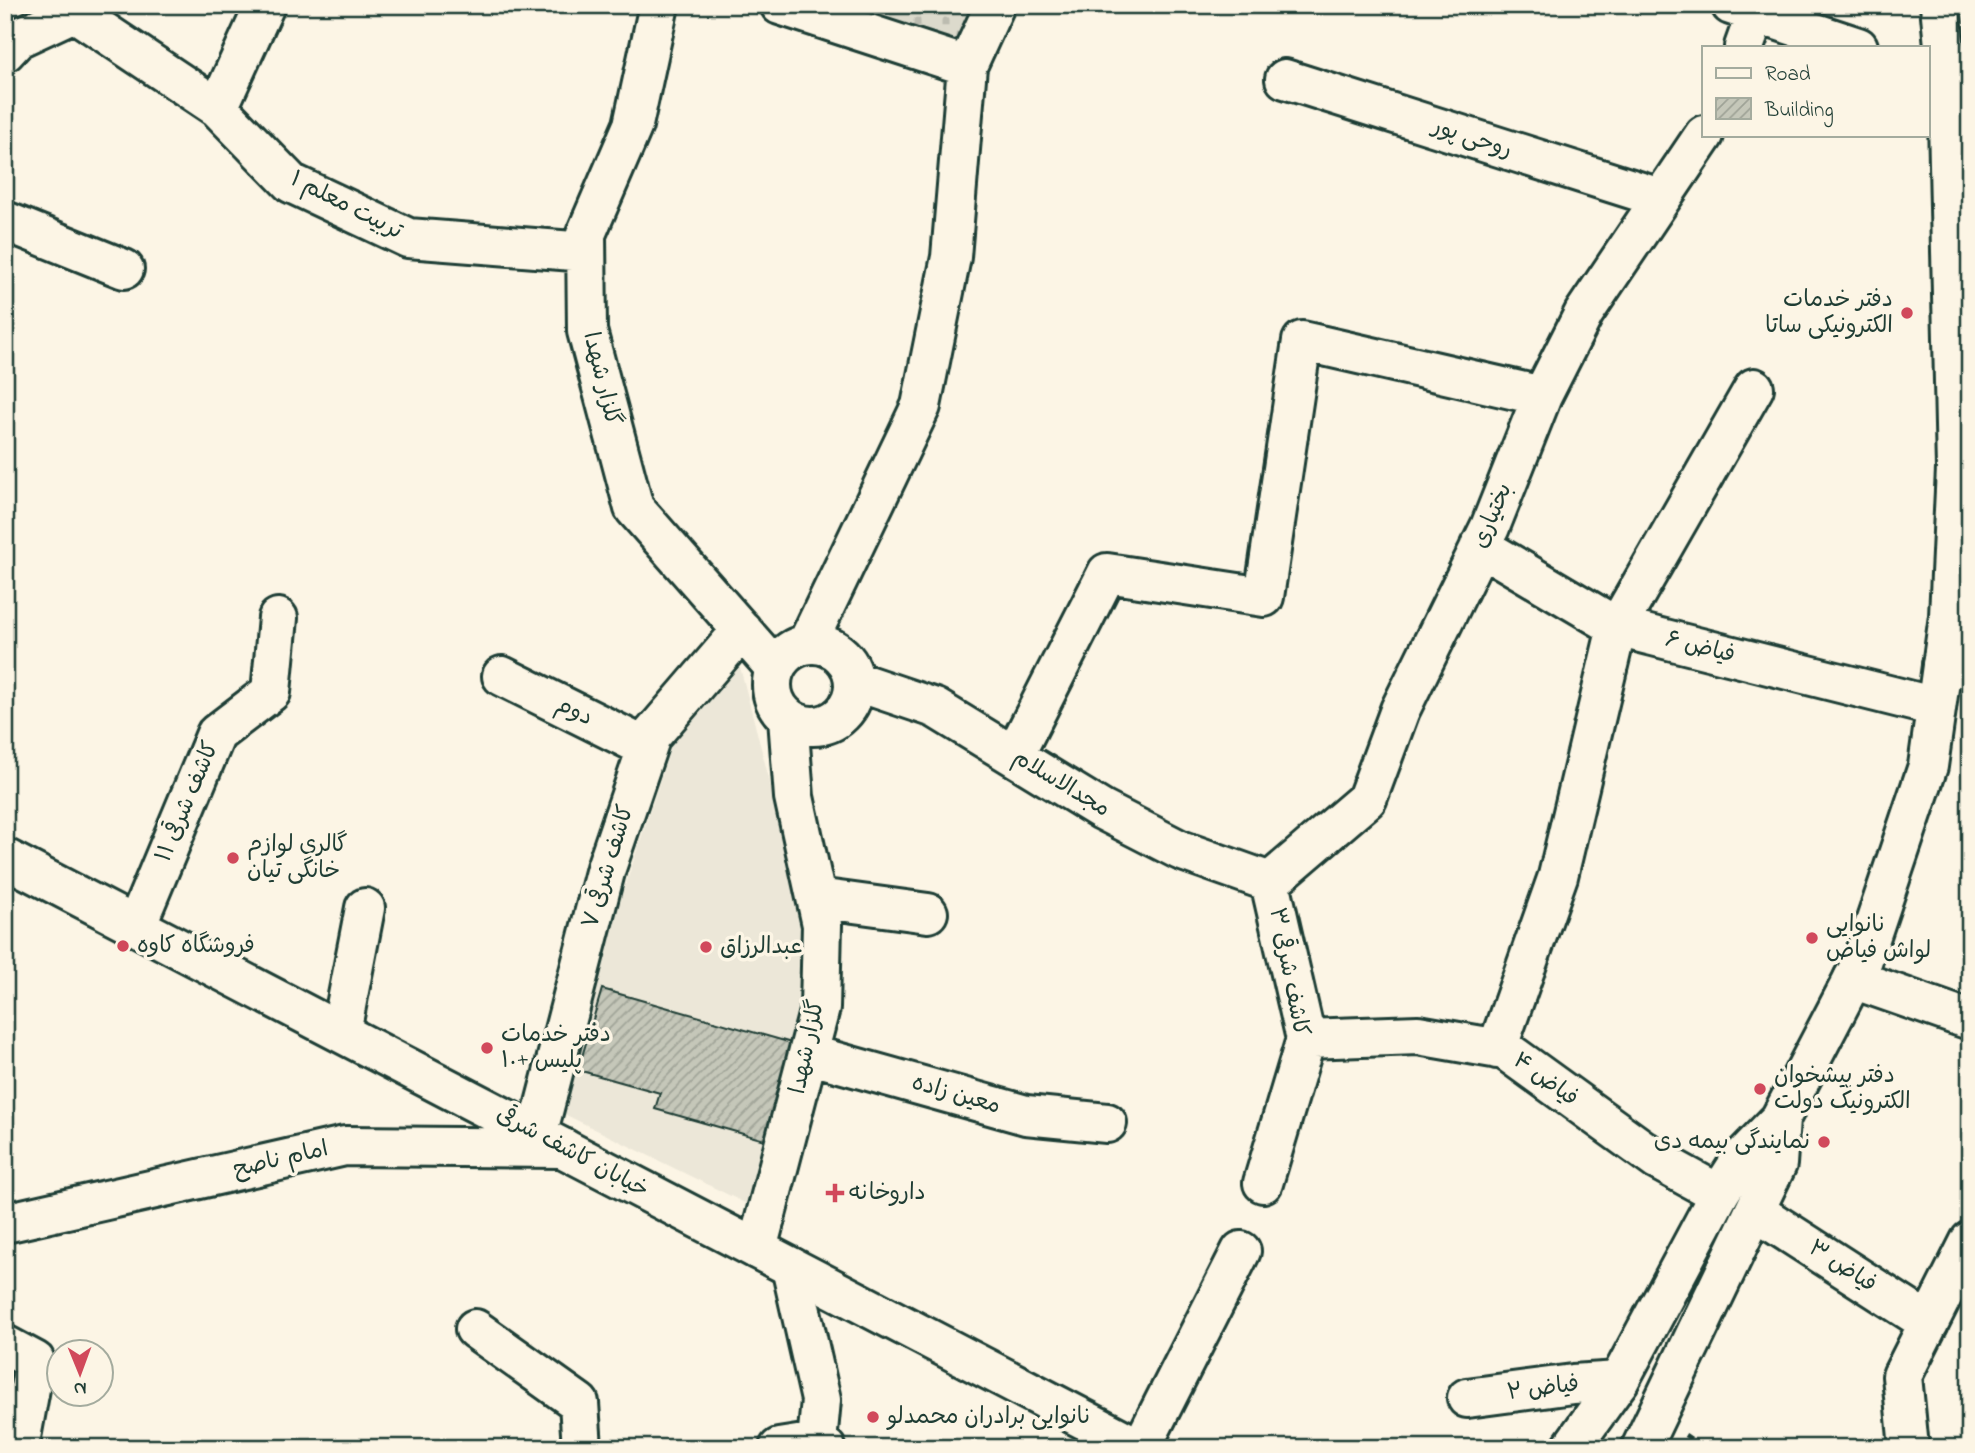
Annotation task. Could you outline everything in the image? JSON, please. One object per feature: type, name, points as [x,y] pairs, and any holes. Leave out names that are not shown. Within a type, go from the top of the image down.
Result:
[{"type":"street","points":[[218,108],[265,5]]},
{"type":"street","points":[[780,5],[967,66]]},
{"type":"street","points":[[807,644],[921,406],[951,257],[967,66],[995,5]]},
{"type":"street","points":[[1571,1448],[1619,1381],[1742,1158],[1780,1119],[1853,979],[1866,949],[1928,766],[1936,707],[1956,666],[1949,616],[1956,469],[1937,73],[1940,5]]},
{"type":"street","name":"گلزار شهدا","points":[[656,6],[633,125],[586,234],[587,331],[634,509],[775,668]]},
{"type":"street","name":"تربیت معلم ۱","points":[[5,52],[18,37],[75,9],[218,108],[291,183],[408,238],[586,252]]},
{"type":"street","points":[[1748,18],[1854,46]]},
{"type":"street","name":"روحی پور","points":[[1284,79],[1660,198]]},
{"type":"street","name":"بختیاری","points":[[1270,882],[1367,799],[1400,710],[1490,527],[1542,396],[1584,313],[1703,136]]},
{"type":"street","points":[[5,221],[124,269]]},
{"type":"street","points":[[1014,756],[1107,573],[1264,597],[1302,341],[1542,396]]},
{"type":"street","points":[[1497,1049],[1558,876],[1617,627],[1754,387]]},
{"type":"street","name":"فیاض ۶","points":[[1480,546],[1617,627],[1936,707]]},
{"type":"street","name":"کاشف شرقی ۱۱","points":[[136,926],[216,734],[271,692],[278,618]]},
{"type":"street","name":"کاشف شرقی ۷","points":[[550,1141],[606,868],[647,748],[652,736],[742,630]]},
{"type":"street","points":[[807,644],[821,644],[834,649],[852,669],[855,681],[848,708],[839,718],[814,727],[800,725],[788,718],[778,708],[773,696],[775,668],[794,648],[807,644]]},
{"type":"street","name":"دوم","points":[[502,676],[647,748]]},
{"type":"street","name":"مجدالاسلام","points":[[855,681],[935,708],[1102,810],[1180,850],[1270,882]]},
{"type":"street","name":"گلزار شهدا","points":[[757,1249],[820,1008],[822,925],[794,797],[788,718]]},
{"type":"street","name":"خیابان کاشف شرقی","points":[[5,858],[1140,1448]]},
{"type":"street","name":"کاشف شرقی ۳","points":[[1264,1183],[1306,1039],[1270,882]]},
{"type":"street","points":[[817,898],[928,913]]},
{"type":"street","points":[[341,1032],[365,908]]},
{"type":"street","points":[[1853,979],[1970,1020]]},
{"type":"street","name":"فیاض ۴","points":[[1306,1039],[1418,1034],[1505,1050],[1657,1160],[1720,1194]]},
{"type":"street","name":"معین زاده","points":[[808,1054],[1026,1115],[1107,1123]]},
{"type":"street","points":[[1641,1448],[1777,1164],[1780,1119]]},
{"type":"street","name":"امام ناصح","points":[[5,1223],[345,1146],[550,1141]]},
{"type":"street","name":"فیاض ۳","points":[[1755,1211],[1928,1323]]},
{"type":"street","points":[[1909,1448],[1902,1376],[1970,1241]]},
{"type":"street","points":[[1140,1448],[1241,1251]]},
{"type":"street","points":[[779,1448],[822,1445],[821,1400],[792,1267]]},
{"type":"street","points":[[475,1329],[579,1403],[582,1448]]},
{"type":"street","points":[[5,1345],[35,1361],[19,1448]]},
{"type":"street","name":"فیاض ۲","points":[[1467,1398],[1573,1384],[1619,1381]]},
{"type":"shaded area","name":"عبدالرزاق","points":[[740,667],[808,929],[800,1035],[751,1206],[556,1110],[599,965],[673,741]]},
{"type":"green space","points":[[795,5],[977,5],[958,50]]},
{"type":"building","points":[[602,989],[795,1044],[768,1141],[655,1109],[660,1093],[578,1070]]},
{"type":"place","name":"دفتر خدمات الکترونیکی ساتا","points":[[1907,313]]},
{"type":"place","name":"گالری لوازم خانگی تیان","points":[[233,858]]},
{"type":"place","name":"نانوایی لواش فیاض","points":[[1812,938]]},
{"type":"place","name":"فروشگاه کاوه","points":[[123,946]]},
{"type":"place","name":"عبدالرزاق","points":[[706,947]]},
{"type":"place","name":"دفتر خدمات پلیس +۱۰","points":[[487,1048]]},
{"type":"place","name":"دفتر پیشخوان الکترونیک دولت","points":[[1760,1089]]},
{"type":"place","name":"نمایندگی بیمه دی","points":[[1824,1142]]},
{"type":"place","name":"داروخانه","points":[[835,1193]]},
{"type":"place","name":"نانوایی برادران محمدلو","points":[[873,1417]]}]
